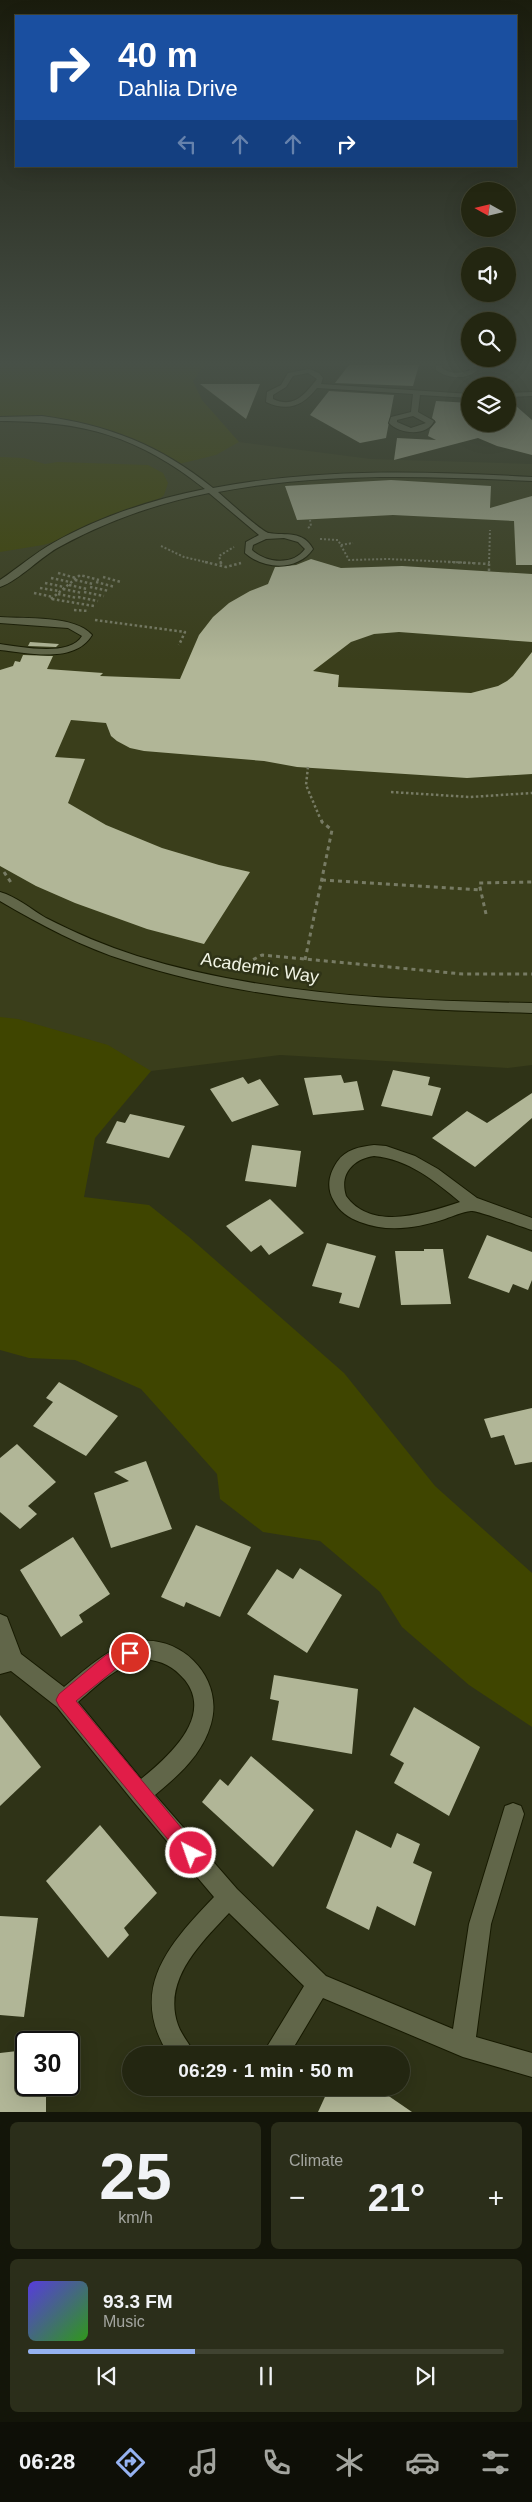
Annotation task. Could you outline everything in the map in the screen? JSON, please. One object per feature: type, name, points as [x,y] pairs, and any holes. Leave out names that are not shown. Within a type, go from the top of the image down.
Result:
[{"type":"street","points":[[172,464],[212,489],[266,536],[295,537],[307,545],[308,552],[301,558],[289,562],[263,561],[252,556],[248,549],[254,540],[266,536]]},
{"type":"street","points":[[0,584],[39,556],[85,531],[142,508],[212,489],[279,479],[355,473],[532,479]]},
{"type":"street","points":[[0,620],[69,625],[79,628],[87,635],[80,646],[69,650],[0,647]]},
{"type":"street","name":"Academic Way","points":[[0,896],[58,929],[129,958],[167,971],[228,985],[301,995],[394,1002],[532,1008]]},
{"type":"street","points":[[473,1204],[434,1217],[388,1222],[365,1218],[348,1208],[338,1197],[336,1184],[340,1167],[353,1154],[370,1150],[385,1150],[425,1167],[473,1204],[532,1224]]},
{"type":"street","points":[[0,1624],[7,1662],[64,1700],[140,1794],[229,1897],[318,1984],[463,2045],[532,2065]]},
{"type":"street","points":[[64,1700],[112,1661],[130,1653],[150,1649],[172,1653],[198,1678],[203,1699],[202,1722],[192,1743],[181,1760],[140,1794]]},
{"type":"street","points":[[463,2045],[480,1924],[513,1814]]},
{"type":"street","points":[[176,2046],[162,2016],[165,1980],[186,1944],[229,1897]]},
{"type":"street","points":[[281,2046],[318,1984]]},
{"type":"path","points":[[489,571],[490,530]]},
{"type":"path","points":[[321,545],[319,539],[326,537],[335,538],[341,544],[349,560],[388,559],[489,564]]},
{"type":"path","points":[[341,544],[353,543]]},
{"type":"path","points":[[161,546],[184,557],[230,567],[237,565]]},
{"type":"path","points":[[222,564],[219,556],[226,550],[232,551],[235,546]]},
{"type":"path","points":[[239,560],[245,563]]},
{"type":"path","points":[[58,573],[76,579],[115,587]]},
{"type":"path","points":[[94,606],[51,599],[80,575],[99,580]]},
{"type":"path","points":[[102,577],[121,582]]},
{"type":"path","points":[[52,578],[71,582]]},
{"type":"path","points":[[45,583],[77,597],[98,601]]},
{"type":"path","points":[[68,585],[109,591]]},
{"type":"path","points":[[40,588],[104,596]]},
{"type":"path","points":[[34,593],[54,597]]},
{"type":"path","points":[[92,620],[185,632],[179,646]]},
{"type":"path","points":[[305,960],[332,830],[322,822],[306,785],[308,767]]},
{"type":"path","points":[[391,792],[470,797],[532,793]]},
{"type":"path","points":[[4,872],[12,884],[19,888]]},
{"type":"path","points":[[322,880],[482,890]]},
{"type":"path","points":[[486,914],[479,883],[532,882]]},
{"type":"path","points":[[237,968],[262,955],[463,974],[532,974]]},
{"type":"shaded area","points":[[0,464],[532,464],[532,1065],[508,1068],[280,1055],[151,1071],[0,1207]]},
{"type":"green space","points":[[0,464],[148,465],[163,473],[168,483],[164,495],[156,502],[71,537],[43,545],[0,552]]},
{"type":"green space","points":[[0,1017],[18,1019],[108,1045],[151,1071],[95,1138],[84,1197],[149,1205],[189,1237],[344,1373],[435,1486],[532,1573],[532,1727],[469,1685],[402,1627],[380,1592],[320,1541],[263,1532],[220,1499],[217,1474],[141,1389],[75,1360],[29,1358],[0,1350]]},
{"type":"building","points":[[391,480],[491,486],[490,508],[532,496],[532,565],[516,565],[514,521],[393,515],[297,520],[285,486]]},
{"type":"building","points":[[311,559],[341,568],[402,566],[532,574],[532,642],[399,632],[374,634],[351,642],[313,671],[339,675],[338,687],[471,693],[498,686],[507,681],[532,652],[532,774],[467,778],[297,767],[264,761],[144,751],[130,748],[117,741],[111,736],[106,723],[71,720],[55,757],[85,759],[68,803],[106,825],[162,848],[250,872],[204,944],[147,929],[75,903],[36,886],[0,866],[0,670],[13,666],[15,661],[20,662],[23,655],[53,656],[47,669],[103,673],[100,676],[180,679],[199,635],[213,617],[229,603],[250,591],[268,584],[275,567],[296,565]]},
{"type":"building","points":[[30,642],[59,644],[56,647],[28,646]]},
{"type":"building","points":[[393,1070],[430,1077],[428,1085],[441,1088],[432,1116],[381,1106]]},
{"type":"building","points":[[341,1075],[344,1083],[357,1081],[364,1110],[313,1115],[304,1078]]},
{"type":"building","points":[[243,1077],[248,1084],[260,1079],[279,1105],[232,1122],[210,1089]]},
{"type":"building","points":[[532,1093],[532,1118],[475,1167],[432,1138],[467,1111],[487,1123]]},
{"type":"building","points":[[130,1114],[185,1126],[169,1158],[106,1143],[117,1121],[125,1123]]},
{"type":"building","points":[[252,1145],[301,1151],[296,1187],[245,1181]]},
{"type":"building","points":[[270,1199],[304,1233],[269,1255],[261,1245],[251,1252],[226,1226]]},
{"type":"building","points":[[487,1235],[532,1252],[532,1280],[528,1290],[513,1284],[509,1293],[468,1278]]},
{"type":"building","points":[[327,1243],[376,1256],[359,1308],[339,1303],[342,1293],[312,1286]]},
{"type":"building","points":[[424,1249],[443,1249],[451,1304],[401,1305],[395,1251],[424,1251]]},
{"type":"building","points":[[59,1382],[118,1416],[86,1456],[33,1426],[53,1402],[46,1398]]},
{"type":"building","points":[[532,1408],[532,1462],[515,1465],[504,1435],[491,1438],[484,1419]]},
{"type":"building","points":[[17,1444],[56,1482],[28,1506],[37,1514],[20,1529],[0,1512],[0,1458]]},
{"type":"building","points":[[146,1461],[172,1529],[111,1548],[94,1493],[129,1481],[114,1472]]},
{"type":"building","points":[[196,1525],[251,1547],[220,1617],[186,1602],[184,1607],[161,1597]]},
{"type":"building","points":[[73,1537],[110,1594],[79,1615],[83,1622],[61,1637],[20,1570]]},
{"type":"building","points":[[300,1568],[342,1595],[307,1653],[247,1614],[277,1569],[293,1579]]},
{"type":"building","points":[[274,1675],[358,1689],[352,1754],[272,1740],[279,1701],[270,1699]]},
{"type":"building","points":[[414,1707],[480,1747],[449,1816],[394,1783],[404,1763],[390,1755]]},
{"type":"building","points":[[0,1715],[41,1767],[0,1806]]},
{"type":"building","points":[[251,1756],[314,1810],[273,1867],[202,1802],[220,1779],[228,1786]]},
{"type":"building","points":[[100,1825],[157,1893],[124,1928],[129,1935],[108,1958],[46,1881]]},
{"type":"building","points":[[356,1830],[391,1848],[397,1833],[420,1844],[413,1863],[432,1872],[415,1926],[377,1906],[369,1930],[326,1908]]},
{"type":"building","points":[[0,1916],[38,1918],[24,2017],[0,2015]]},
{"type":"building","points":[[15,2051],[15,2096],[46,2096],[46,2112],[0,2112],[0,2053]]},
{"type":"building","points":[[325,2096],[389,2096],[412,2112],[318,2112]]},
{"type":"route","points":[[130,1653],[112,1661],[64,1700],[140,1794],[191,1853]]}]
